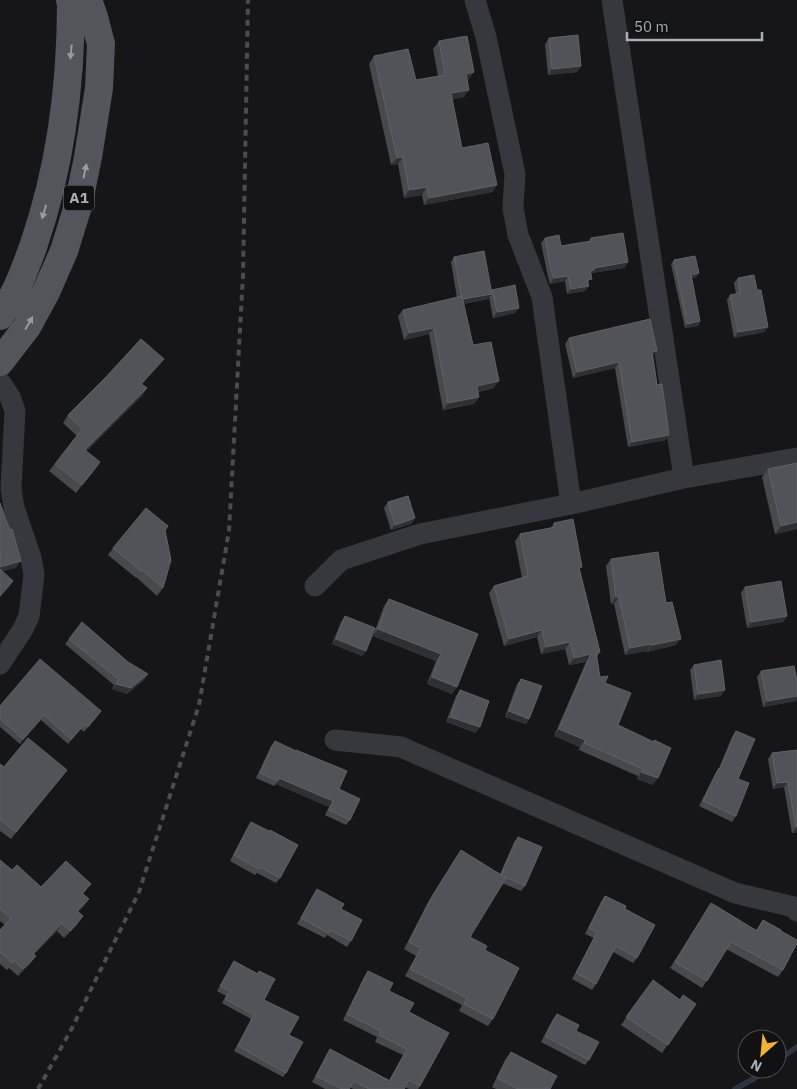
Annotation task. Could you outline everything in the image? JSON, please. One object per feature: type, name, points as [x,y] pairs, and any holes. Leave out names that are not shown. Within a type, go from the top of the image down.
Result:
[{"type":"main road","name":"A1","points":[[0,316],[24,273],[50,193],[65,117],[71,44],[70,0]]},
{"type":"main road","name":"A1","points":[[0,362],[28,327],[46,292],[64,251],[78,206],[99,88],[101,44],[88,0]]},
{"type":"street","points":[[475,0],[486,37],[515,174],[514,208],[518,235],[542,297],[571,504]]},
{"type":"street","points":[[612,0],[684,478]]},
{"type":"street","points":[[0,382],[10,397],[14,411],[11,488],[14,508],[31,558],[34,574],[29,616],[23,629],[0,664]]},
{"type":"street","points":[[315,586],[341,560],[420,534],[571,504],[684,478],[797,458]]},
{"type":"street","points":[[335,740],[401,747],[735,893],[794,908],[797,911]]},
{"type":"building","points":[[578,35],[581,66],[552,69],[549,38]]},
{"type":"building","points":[[467,36],[474,72],[466,74],[469,90],[451,93],[462,148],[488,143],[497,185],[429,198],[427,187],[409,190],[403,157],[397,158],[374,56],[408,49],[416,80],[445,75],[439,41]]},
{"type":"building","points":[[623,233],[628,262],[594,268],[594,270],[590,271],[592,279],[587,280],[589,286],[571,289],[568,276],[554,278],[545,238],[559,235],[561,246],[591,241],[591,238]]},
{"type":"building","points":[[484,251],[492,294],[462,299],[454,257]]},
{"type":"building","points":[[695,256],[699,273],[691,275],[700,321],[687,324],[674,260]]},
{"type":"building","points":[[754,275],[757,290],[761,290],[768,327],[738,332],[730,295],[740,293],[738,278]]},
{"type":"building","points":[[515,285],[519,308],[497,312],[492,290]]},
{"type":"building","points":[[462,296],[473,345],[491,342],[499,381],[477,386],[479,397],[448,403],[434,328],[409,333],[403,310]]},
{"type":"building","points":[[650,319],[657,351],[652,352],[657,385],[662,384],[669,435],[632,442],[619,362],[577,372],[569,338]]},
{"type":"building","points":[[141,339],[164,359],[141,384],[147,388],[85,450],[100,462],[82,485],[55,464],[82,429],[68,415]]},
{"type":"building","points":[[797,463],[797,522],[781,526],[768,469]]},
{"type":"building","points":[[408,496],[415,518],[395,525],[388,502]]},
{"type":"building","points":[[0,503],[10,530],[12,529],[21,561],[0,567],[0,555],[2,553],[0,554]]},
{"type":"building","points":[[146,508],[168,526],[165,530],[171,560],[163,588],[113,548]]},
{"type":"building","points":[[573,519],[582,567],[579,568],[600,652],[596,653],[600,677],[608,676],[605,683],[631,693],[618,725],[671,748],[658,778],[641,772],[643,769],[584,743],[585,740],[559,729],[591,654],[574,658],[570,642],[546,647],[542,630],[509,639],[494,586],[528,576],[520,534],[555,527],[554,523]]},
{"type":"building","points":[[658,552],[666,603],[672,602],[681,639],[630,648],[619,597],[616,597],[611,559]]},
{"type":"building","points":[[0,569],[13,581],[0,596]]},
{"type":"building","points":[[781,581],[787,616],[751,622],[745,587]]},
{"type":"building","points":[[389,599],[478,634],[457,687],[432,677],[441,654],[378,629]]},
{"type":"building","points":[[345,616],[375,628],[366,651],[336,639]]},
{"type":"building","points":[[82,622],[128,662],[148,674],[131,688],[116,684],[118,679],[69,639]]},
{"type":"building","points":[[40,659],[101,711],[88,727],[85,724],[71,739],[44,715],[23,739],[0,719],[0,706]]},
{"type":"building","points":[[721,660],[725,690],[698,694],[694,665]]},
{"type":"building","points":[[794,666],[797,696],[767,701],[761,671]]},
{"type":"building","points":[[521,679],[542,686],[529,719],[509,711]]},
{"type":"building","points":[[460,690],[489,701],[480,727],[450,717]]},
{"type":"building","points":[[736,731],[755,739],[738,779],[749,783],[736,816],[703,801],[720,769]]},
{"type":"building","points":[[28,738],[67,770],[16,832],[0,820],[0,764],[4,767]]},
{"type":"building","points":[[275,741],[347,771],[339,789],[360,799],[350,820],[329,810],[333,801],[279,778],[278,781],[260,773]]},
{"type":"building","points":[[797,750],[796,827],[788,782],[777,783],[772,753]]},
{"type":"building","points":[[251,822],[298,845],[280,878],[234,855]]},
{"type":"building","points":[[518,837],[542,847],[525,886],[501,875]]},
{"type":"building","points":[[461,850],[506,878],[470,937],[487,946],[485,950],[519,968],[493,1019],[464,1004],[467,998],[410,969],[421,948],[409,942],[433,895]]},
{"type":"building","points":[[0,860],[12,870],[17,865],[41,887],[66,861],[91,884],[82,893],[89,899],[77,911],[83,916],[70,931],[62,923],[33,954],[36,956],[23,969],[14,960],[12,963],[0,952],[0,930],[11,918],[0,909]]},
{"type":"building","points":[[317,889],[344,904],[341,909],[362,920],[351,941],[330,930],[328,933],[301,918]]},
{"type":"building","points":[[605,896],[626,906],[625,909],[655,925],[637,958],[616,946],[596,984],[576,973],[597,932],[589,928]]},
{"type":"building","points":[[711,903],[757,931],[763,920],[797,940],[783,970],[731,942],[707,981],[675,962]]},
{"type":"building","points":[[234,961],[258,974],[259,971],[275,979],[264,1000],[299,1017],[289,1035],[303,1042],[286,1073],[238,1046],[254,1015],[225,999],[230,991],[220,986]]},
{"type":"building","points":[[368,971],[393,983],[389,991],[414,1003],[409,1012],[449,1033],[420,1086],[409,1080],[404,1089],[369,1089],[354,1081],[349,1089],[342,1089],[316,1076],[330,1049],[390,1081],[407,1049],[379,1035],[381,1031],[347,1014]]},
{"type":"building","points":[[653,980],[680,1000],[683,995],[696,1004],[668,1045],[626,1017]]},
{"type":"building","points":[[557,1014],[579,1025],[576,1031],[599,1042],[589,1060],[545,1036]]},
{"type":"building","points":[[511,1052],[557,1076],[550,1089],[518,1089],[497,1078]]},
{"type":"waterway","points":[[787,1054],[797,1047]]},
{"type":"waterway","points":[[735,1089],[753,1079]]},
{"type":"railway","points":[[38,1089],[71,1030],[139,892],[199,705],[229,531],[243,275],[248,0]]}]
